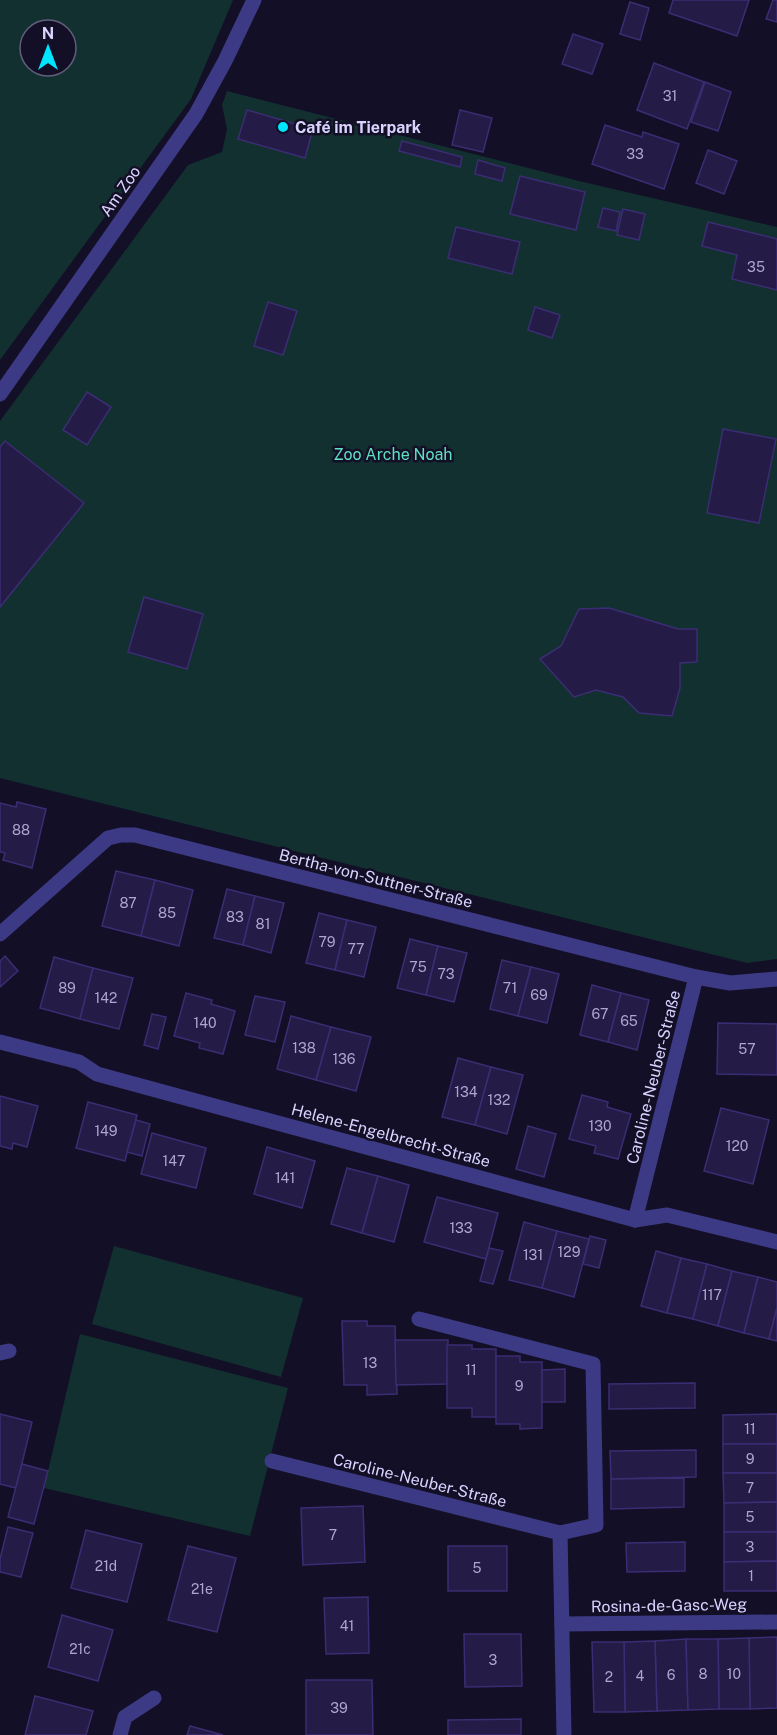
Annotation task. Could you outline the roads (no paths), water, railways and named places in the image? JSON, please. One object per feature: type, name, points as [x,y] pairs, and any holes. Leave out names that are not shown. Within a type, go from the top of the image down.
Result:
[{"type":"street","name":"Am Zoo","points":[[0,394],[196,114],[225,62],[254,0]]},
{"type":"street","name":"Bertha-von-Suttner-Straße","points":[[0,934],[108,838],[135,835],[696,977],[730,983],[777,979]]},
{"type":"street","name":"Caroline-Neuber-Straße","points":[[635,1220],[696,977]]},
{"type":"street","name":"Helene-Engelbrecht-Straße","points":[[0,1042],[79,1062],[97,1074],[635,1220],[667,1215],[777,1242]]},
{"type":"street","name":"Caroline-Neuber-Straße","points":[[272,1461],[560,1533],[596,1525],[593,1364],[418,1319]]},
{"type":"street","points":[[560,1533],[564,1735]]},
{"type":"street","name":"Rosina-de-Gasc-Weg","points":[[562,1624],[777,1622]]},
{"type":"street","points":[[120,1735],[125,1717],[154,1698]]},
{"type":"place","name":"Café im Tierpark","points":[[283,127]]},
{"type":"park label","name":"Zoo Arche Noah","points":[[393,454]]}]
